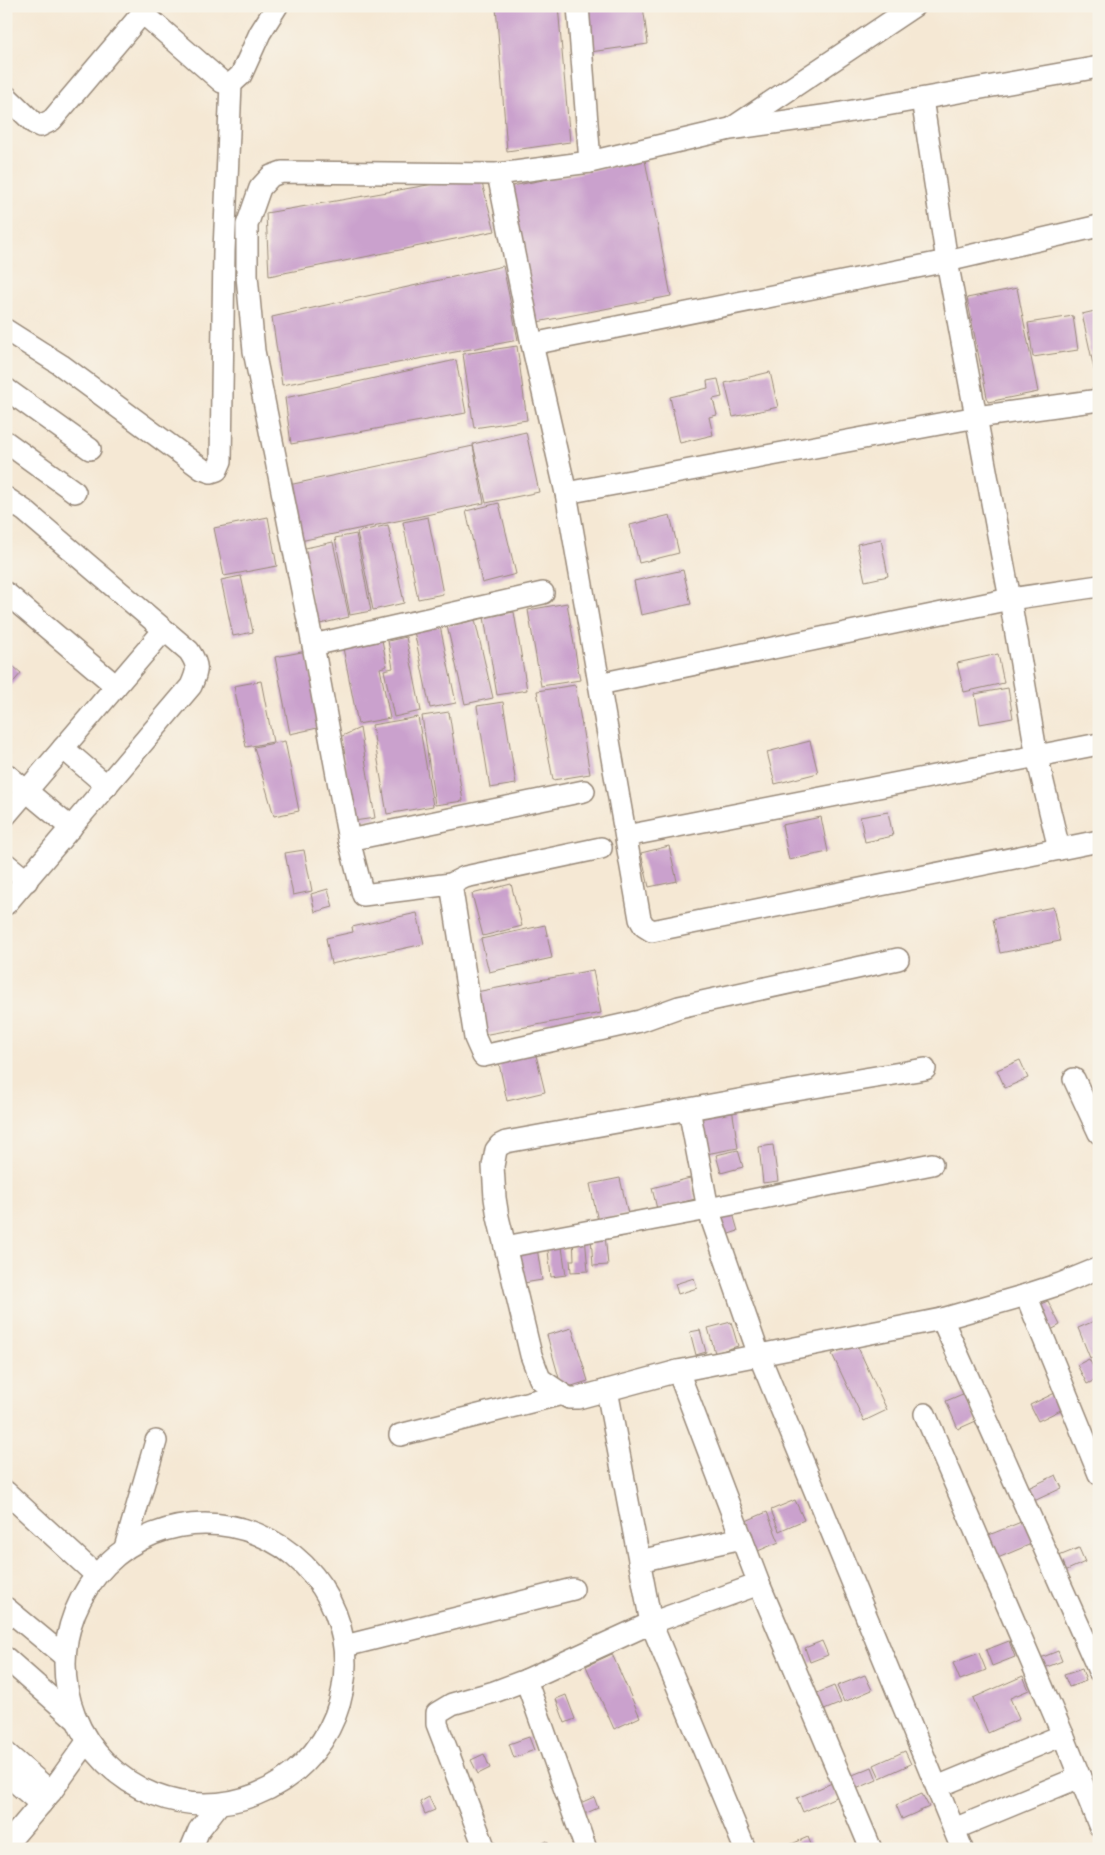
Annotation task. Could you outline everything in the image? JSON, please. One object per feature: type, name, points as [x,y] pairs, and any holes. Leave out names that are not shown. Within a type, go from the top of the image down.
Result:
[{"type":"street","points":[[6,330],[61,365],[202,469],[211,472],[217,470],[222,461],[223,281],[231,84],[241,75],[260,33],[277,6]]},
{"type":"street","points":[[578,6],[590,162]]},
{"type":"street","points":[[730,129],[914,6]]},
{"type":"street","points":[[6,96],[34,123],[40,126],[47,123],[52,120],[139,17],[145,16],[222,82],[231,84]]},
{"type":"street","points":[[601,848],[465,877],[451,884],[363,895],[349,840],[313,645],[254,351],[248,276],[247,225],[260,188],[271,176],[282,172],[498,174],[590,162],[730,129],[830,115],[1099,67]]},
{"type":"street","points":[[922,99],[947,261],[977,417],[1037,757],[1059,849]]},
{"type":"street","points":[[498,174],[532,344],[566,493],[640,919],[644,926],[652,930],[1099,841]]},
{"type":"street","points":[[532,344],[947,261],[1099,226]]},
{"type":"street","points":[[6,389],[90,449]]},
{"type":"street","points":[[566,493],[977,417],[1099,400]]},
{"type":"street","points":[[6,442],[75,492]]},
{"type":"street","points":[[6,498],[25,511],[164,630],[188,651],[197,662],[196,674],[191,686],[6,904]]},
{"type":"street","points":[[599,684],[1010,599],[1099,586]]},
{"type":"street","points":[[313,645],[543,593]]},
{"type":"street","points":[[6,594],[116,686]]},
{"type":"street","points":[[6,815],[164,630]]},
{"type":"street","points":[[626,836],[1099,744]]},
{"type":"street","points":[[63,748],[106,786]]},
{"type":"street","points":[[6,774],[70,828]]},
{"type":"street","points":[[349,840],[584,791]]},
{"type":"street","points":[[6,864],[27,881]]},
{"type":"street","points":[[451,884],[475,1038],[483,1056],[640,1021],[679,1007],[898,959]]},
{"type":"street","points":[[925,1069],[689,1109],[506,1142],[500,1145],[496,1150],[493,1166],[498,1216],[531,1355],[540,1378],[569,1398],[578,1398],[678,1372],[942,1319],[1026,1295],[1098,1269]]},
{"type":"street","points":[[1074,1079],[1099,1134]]},
{"type":"street","points":[[689,1109],[708,1209],[759,1355],[962,1849]]},
{"type":"street","points":[[505,1247],[932,1164]]},
{"type":"street","points":[[1026,1295],[1099,1474]]},
{"type":"street","points":[[942,1319],[1099,1671]]},
{"type":"street","points":[[678,1372],[759,1584],[871,1849]]},
{"type":"street","points":[[607,1390],[651,1623],[745,1849]]},
{"type":"street","points":[[400,1434],[562,1394]]},
{"type":"street","points":[[925,1414],[1064,1735],[1099,1825]]},
{"type":"street","points":[[125,1548],[156,1441]]},
{"type":"street","points":[[6,1492],[96,1574]]},
{"type":"street","points":[[216,1524],[248,1530],[277,1542],[302,1562],[323,1586],[337,1614],[345,1646],[345,1678],[338,1709],[324,1738],[310,1757],[280,1783],[251,1797],[220,1804],[190,1804],[161,1798],[134,1786],[110,1769],[87,1742],[75,1719],[66,1688],[64,1656],[70,1625],[82,1595],[96,1574],[125,1548],[154,1533],[184,1525],[216,1524]]},
{"type":"street","points":[[639,1561],[742,1538]]},
{"type":"street","points":[[485,1849],[437,1724],[437,1714],[452,1704],[494,1692],[526,1680],[651,1623],[759,1584]]},
{"type":"street","points":[[345,1646],[574,1589]]},
{"type":"street","points":[[6,1608],[64,1656]]},
{"type":"street","points":[[6,1658],[75,1719]]},
{"type":"street","points":[[526,1680],[586,1849]]},
{"type":"street","points":[[937,1787],[1064,1735]]},
{"type":"street","points":[[6,1845],[46,1798],[87,1742]]},
{"type":"street","points":[[6,1753],[46,1798]]},
{"type":"street","points":[[6,1774],[46,1798]]},
{"type":"street","points":[[954,1828],[1080,1777]]},
{"type":"street","points":[[191,1849],[199,1830],[220,1804]]},
{"type":"building","points":[[496,6],[558,6],[570,142],[507,151]]},
{"type":"building","points":[[584,6],[643,6],[648,44],[590,52]]},
{"type":"building","points":[[645,160],[671,296],[532,323],[507,187]]},
{"type":"building","points":[[480,176],[495,231],[269,276],[266,213]]},
{"type":"building","points":[[503,266],[518,340],[282,385],[272,317]]},
{"type":"building","points":[[1017,288],[1038,392],[988,402],[967,298]]},
{"type":"building","points":[[1099,310],[1099,378],[1096,378],[1082,314]]},
{"type":"building","points":[[1073,316],[1078,350],[1033,357],[1028,323]]},
{"type":"building","points":[[517,346],[527,420],[474,428],[463,354]]},
{"type":"building","points":[[456,360],[466,413],[291,444],[285,398]]},
{"type":"building","points":[[770,372],[778,407],[733,417],[725,383]]},
{"type":"building","points":[[718,379],[722,397],[713,399],[717,415],[709,417],[713,435],[680,443],[670,397],[708,388],[707,381]]},
{"type":"building","points":[[526,432],[539,492],[486,503],[473,444]]},
{"type":"building","points":[[473,446],[484,503],[295,542],[284,486]]},
{"type":"building","points":[[499,503],[516,574],[482,583],[466,511]]},
{"type":"building","points":[[670,515],[679,553],[639,563],[630,525]]},
{"type":"building","points":[[268,517],[277,566],[224,576],[214,528]]},
{"type":"building","points":[[428,517],[443,594],[418,599],[403,522]]},
{"type":"building","points":[[388,525],[404,603],[373,610],[357,532]]},
{"type":"building","points":[[356,534],[371,611],[350,615],[335,538]]},
{"type":"building","points":[[881,539],[888,576],[865,581],[857,544]]},
{"type":"building","points":[[333,542],[349,617],[316,625],[301,549]]},
{"type":"building","points":[[683,570],[691,604],[641,615],[634,581]]},
{"type":"building","points":[[241,576],[253,632],[233,636],[221,580]]},
{"type":"building","points":[[567,603],[580,680],[541,686],[528,610]]},
{"type":"building","points":[[514,612],[527,690],[497,695],[484,617]]},
{"type":"building","points":[[475,620],[493,698],[465,704],[447,626]]},
{"type":"building","points":[[440,626],[456,703],[430,708],[414,631]]},
{"type":"building","points":[[406,637],[421,711],[394,717],[384,670],[393,668],[388,641]]},
{"type":"building","points":[[382,640],[387,666],[380,668],[390,718],[358,724],[343,648]]},
{"type":"building","points":[[307,651],[322,727],[290,734],[275,657]]},
{"type":"building","points":[[998,654],[1004,683],[964,692],[957,663]]},
{"type":"building","points":[[6,660],[21,673],[6,691]]},
{"type":"building","points":[[261,681],[273,742],[246,747],[234,686]]},
{"type":"building","points":[[575,685],[590,774],[553,780],[537,691]]},
{"type":"building","points":[[1008,688],[1013,718],[980,724],[975,694]]},
{"type":"building","points":[[503,702],[516,784],[490,788],[477,706]]},
{"type":"building","points":[[449,712],[463,801],[435,805],[422,716]]},
{"type":"building","points":[[418,717],[433,806],[387,814],[372,725]]},
{"type":"building","points":[[360,728],[375,818],[354,821],[340,737]]},
{"type":"building","points":[[285,741],[299,811],[274,816],[254,747]]},
{"type":"building","points":[[810,741],[818,773],[775,784],[767,752]]},
{"type":"building","points":[[888,812],[893,836],[865,842],[860,817]]},
{"type":"building","points":[[821,817],[828,852],[789,860],[782,825]]},
{"type":"building","points":[[669,846],[677,881],[649,887],[641,853]]},
{"type":"building","points":[[304,850],[312,891],[293,895],[285,853]]},
{"type":"building","points":[[511,884],[522,926],[483,936],[472,894]]},
{"type":"building","points":[[328,889],[333,907],[315,912],[311,894]]},
{"type":"building","points":[[1053,907],[1060,941],[1000,953],[993,919]]},
{"type":"building","points":[[417,913],[424,944],[331,964],[326,938],[353,932],[352,927]]},
{"type":"building","points":[[545,925],[552,958],[489,972],[481,939]]},
{"type":"building","points":[[593,970],[601,1013],[483,1035],[476,992]]},
{"type":"building","points":[[535,1051],[545,1092],[507,1101],[498,1059]]},
{"type":"building","points":[[1020,1060],[1028,1078],[1005,1088],[997,1070]]},
{"type":"building","points":[[732,1108],[738,1148],[706,1154],[699,1114]]},
{"type":"building","points":[[773,1145],[778,1181],[763,1183],[759,1147]]},
{"type":"building","points":[[738,1150],[743,1167],[721,1173],[716,1155]]},
{"type":"building","points":[[620,1178],[628,1214],[598,1221],[590,1184]]},
{"type":"building","points":[[690,1178],[695,1199],[657,1209],[652,1188]]},
{"type":"building","points":[[732,1210],[738,1231],[723,1236],[717,1215]]},
{"type":"building","points":[[605,1235],[608,1265],[593,1266],[591,1236]]},
{"type":"building","points":[[585,1236],[588,1271],[571,1272],[570,1260],[574,1260],[573,1237]]},
{"type":"building","points":[[561,1240],[566,1275],[551,1277],[547,1242]]},
{"type":"building","points":[[537,1248],[542,1280],[518,1284],[513,1252]]},
{"type":"building","points":[[694,1278],[697,1288],[678,1294],[675,1284]]},
{"type":"building","points":[[1048,1301],[1060,1325],[1051,1330],[1038,1305]]},
{"type":"building","points":[[1099,1319],[1099,1354],[1090,1358],[1078,1328]]},
{"type":"building","points":[[731,1322],[738,1346],[715,1353],[708,1328]]},
{"type":"building","points":[[572,1328],[588,1381],[562,1389],[547,1335]]},
{"type":"building","points":[[700,1330],[706,1352],[696,1355],[690,1332]]},
{"type":"building","points":[[856,1343],[887,1410],[864,1421],[832,1354]]},
{"type":"building","points":[[1089,1359],[1099,1378],[1087,1384],[1077,1365]]},
{"type":"building","points":[[1057,1392],[1065,1408],[1038,1421],[1030,1405]]},
{"type":"building","points":[[965,1393],[976,1421],[958,1429],[946,1401]]},
{"type":"building","points":[[1056,1475],[1062,1488],[1034,1501],[1028,1488]]},
{"type":"building","points":[[795,1500],[804,1520],[779,1531],[771,1510]]},
{"type":"building","points":[[767,1512],[779,1542],[751,1554],[739,1524]]},
{"type":"building","points":[[1026,1520],[1036,1542],[993,1560],[984,1537]]},
{"type":"building","points":[[1079,1548],[1085,1562],[1065,1571],[1059,1556]]},
{"type":"building","points":[[822,1641],[828,1655],[810,1662],[805,1648]]},
{"type":"building","points":[[1009,1641],[1015,1657],[992,1666],[986,1650]]},
{"type":"building","points":[[1058,1651],[1062,1661],[1042,1669],[1038,1659]]},
{"type":"building","points":[[979,1653],[986,1670],[960,1680],[953,1663]]},
{"type":"building","points":[[612,1654],[640,1717],[614,1729],[586,1666]]},
{"type":"building","points":[[1082,1669],[1086,1681],[1069,1687],[1064,1675]]},
{"type":"building","points":[[865,1675],[872,1690],[844,1702],[837,1686]]},
{"type":"building","points":[[1023,1676],[1029,1690],[1010,1698],[1019,1719],[988,1733],[973,1698]]},
{"type":"building","points":[[834,1686],[841,1703],[817,1713],[810,1696]]},
{"type":"building","points":[[566,1695],[575,1719],[565,1723],[556,1699]]},
{"type":"building","points":[[529,1737],[534,1750],[514,1758],[509,1744]]},
{"type":"building","points":[[905,1751],[911,1764],[880,1778],[874,1765]]},
{"type":"building","points":[[484,1754],[490,1768],[478,1774],[471,1760]]},
{"type":"building","points":[[872,1767],[877,1780],[849,1792],[843,1779]]},
{"type":"building","points":[[832,1783],[838,1796],[803,1812],[797,1798]]},
{"type":"building","points":[[922,1794],[929,1807],[902,1819],[896,1805]]},
{"type":"building","points":[[429,1797],[435,1810],[425,1814],[420,1802]]},
{"type":"building","points":[[594,1797],[598,1808],[582,1815],[578,1804]]},
{"type":"building","points":[[808,1837],[813,1849],[780,1849]]},
{"type":"building","points":[[547,1841],[551,1849],[540,1849],[539,1845]]}]
